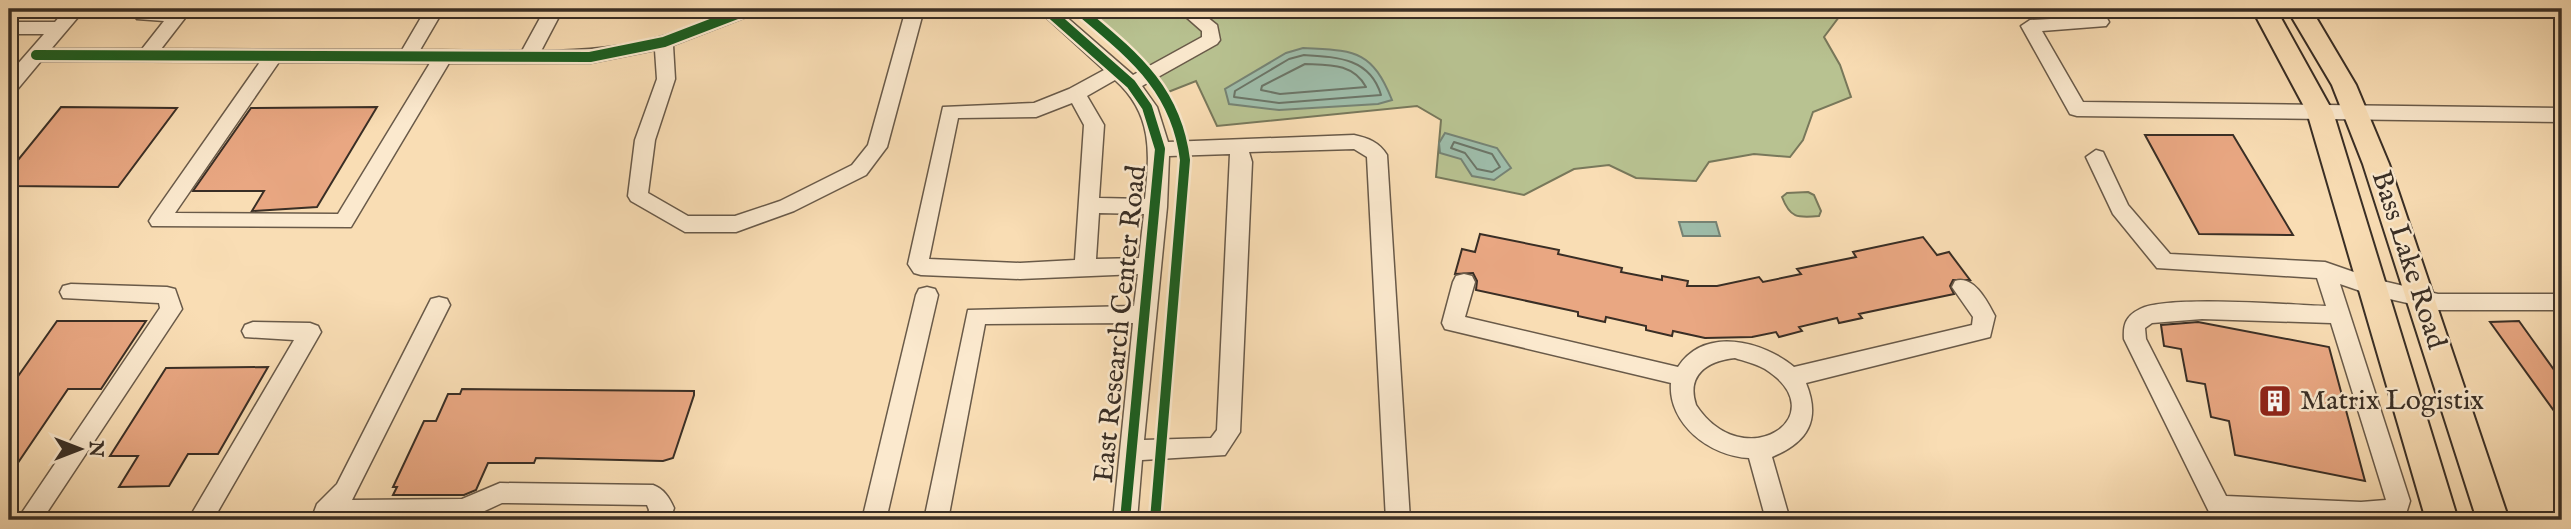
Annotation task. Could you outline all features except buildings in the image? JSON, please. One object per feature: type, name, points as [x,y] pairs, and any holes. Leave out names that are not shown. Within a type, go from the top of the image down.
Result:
[{"type":"main road","name":"Bass Lake Road","points":[[2264,9],[2320,111],[2442,520]]},
{"type":"main road","name":"Bass Lake Road","points":[[2299,9],[2329,57],[2355,110],[2421,298],[2493,520]]},
{"type":"street","points":[[9,86],[76,9]]},
{"type":"street","points":[[148,9],[143,15],[180,12]]},
{"type":"street","points":[[408,57],[435,9]]},
{"type":"street","points":[[528,57],[554,9]]},
{"type":"street","points":[[36,55],[590,57],[664,42],[750,9]]},
{"type":"street","points":[[664,42],[666,79],[645,139],[638,196],[685,224],[736,224],[787,206],[859,170],[877,147],[915,9]]},
{"type":"street","name":"East Research Center Road","points":[[1046,9],[1124,77],[1147,107],[1160,149],[1157,207],[1125,520]]},
{"type":"street","points":[[1151,266],[1020,271],[921,267],[918,264],[950,112],[1035,110],[1124,77],[1211,40],[1211,29],[1186,9]]},
{"type":"street","points":[[2093,9],[2100,22],[2030,26],[2077,109],[2562,114]]},
{"type":"street","points":[[148,54],[180,12]]},
{"type":"street","points":[[9,28],[60,28]]},
{"type":"street","points":[[274,55],[159,221],[344,222],[443,57]]},
{"type":"street","points":[[1076,94],[1094,125],[1085,267]]},
{"type":"street","points":[[1160,149],[1238,147],[1263,143],[1354,142],[1364,144],[1377,155],[1398,520]]},
{"type":"street","points":[[1132,450],[1217,448],[1228,432],[1242,162],[1238,147]]},
{"type":"street","points":[[2095,157],[2120,209],[2164,262],[2325,271],[2372,287],[2438,302],[2562,302]]},
{"type":"street","points":[[1089,205],[1157,207]]},
{"type":"street","points":[[2325,271],[2398,500],[2396,510],[2361,513],[2222,513],[2135,339],[2134,325],[2147,315],[2202,312],[2339,315]]},
{"type":"street","points":[[1464,282],[1453,323],[1683,377]]},
{"type":"street","points":[[1792,377],[1982,331],[1984,316],[1962,286]]},
{"type":"street","points":[[29,520],[171,309],[167,295],[71,292]]},
{"type":"street","points":[[874,520],[927,295]]},
{"type":"street","points":[[324,516],[345,491],[439,305]]},
{"type":"street","points":[[936,520],[976,316],[1145,314]]},
{"type":"street","points":[[200,520],[310,332],[253,331]]},
{"type":"street","points":[[1735,349],[1773,362],[1792,377],[1804,407],[1802,423],[1792,436],[1778,445],[1758,449],[1738,447],[1718,440],[1700,428],[1688,413],[1681,397],[1683,377],[1688,367],[1700,357],[1716,351],[1735,349]]},
{"type":"street","points":[[1758,449],[1778,520]]},
{"type":"street","points":[[324,516],[464,510],[500,492],[653,495],[662,508],[658,520]]},
{"type":"green space","points":[[1071,9],[1845,9],[1824,37],[1840,65],[1851,97],[1813,112],[1803,140],[1790,157],[1754,154],[1709,162],[1696,181],[1636,178],[1609,165],[1574,169],[1524,195],[1436,177],[1441,120],[1417,106],[1217,126],[1196,81],[1163,94],[1132,61]]},
{"type":"green space","points":[[1808,192],[1814,195],[1821,211],[1819,216],[1805,217],[1791,213],[1782,197],[1787,193]]},
{"type":"water","points":[[1303,48],[1348,52],[1368,61],[1392,100],[1378,104],[1279,110],[1229,104],[1225,89],[1286,53]]},
{"type":"water","points":[[1445,133],[1497,148],[1511,168],[1494,180],[1472,176],[1461,159],[1440,153],[1439,143]]},
{"type":"water","points":[[1679,222],[1716,222],[1720,236],[1683,236]]},
{"type":"cycle path","points":[[36,55],[590,57],[664,42],[750,9]]},
{"type":"cycle path","points":[[1046,9],[1131,84],[1147,107],[1160,149],[1125,520]]},
{"type":"cycle path","points":[[1078,9],[1115,40],[1149,74],[1174,113],[1182,135],[1185,160],[1155,520]]},
{"type":"place","name":"Matrix Logistix","points":[[2275,401]]}]
